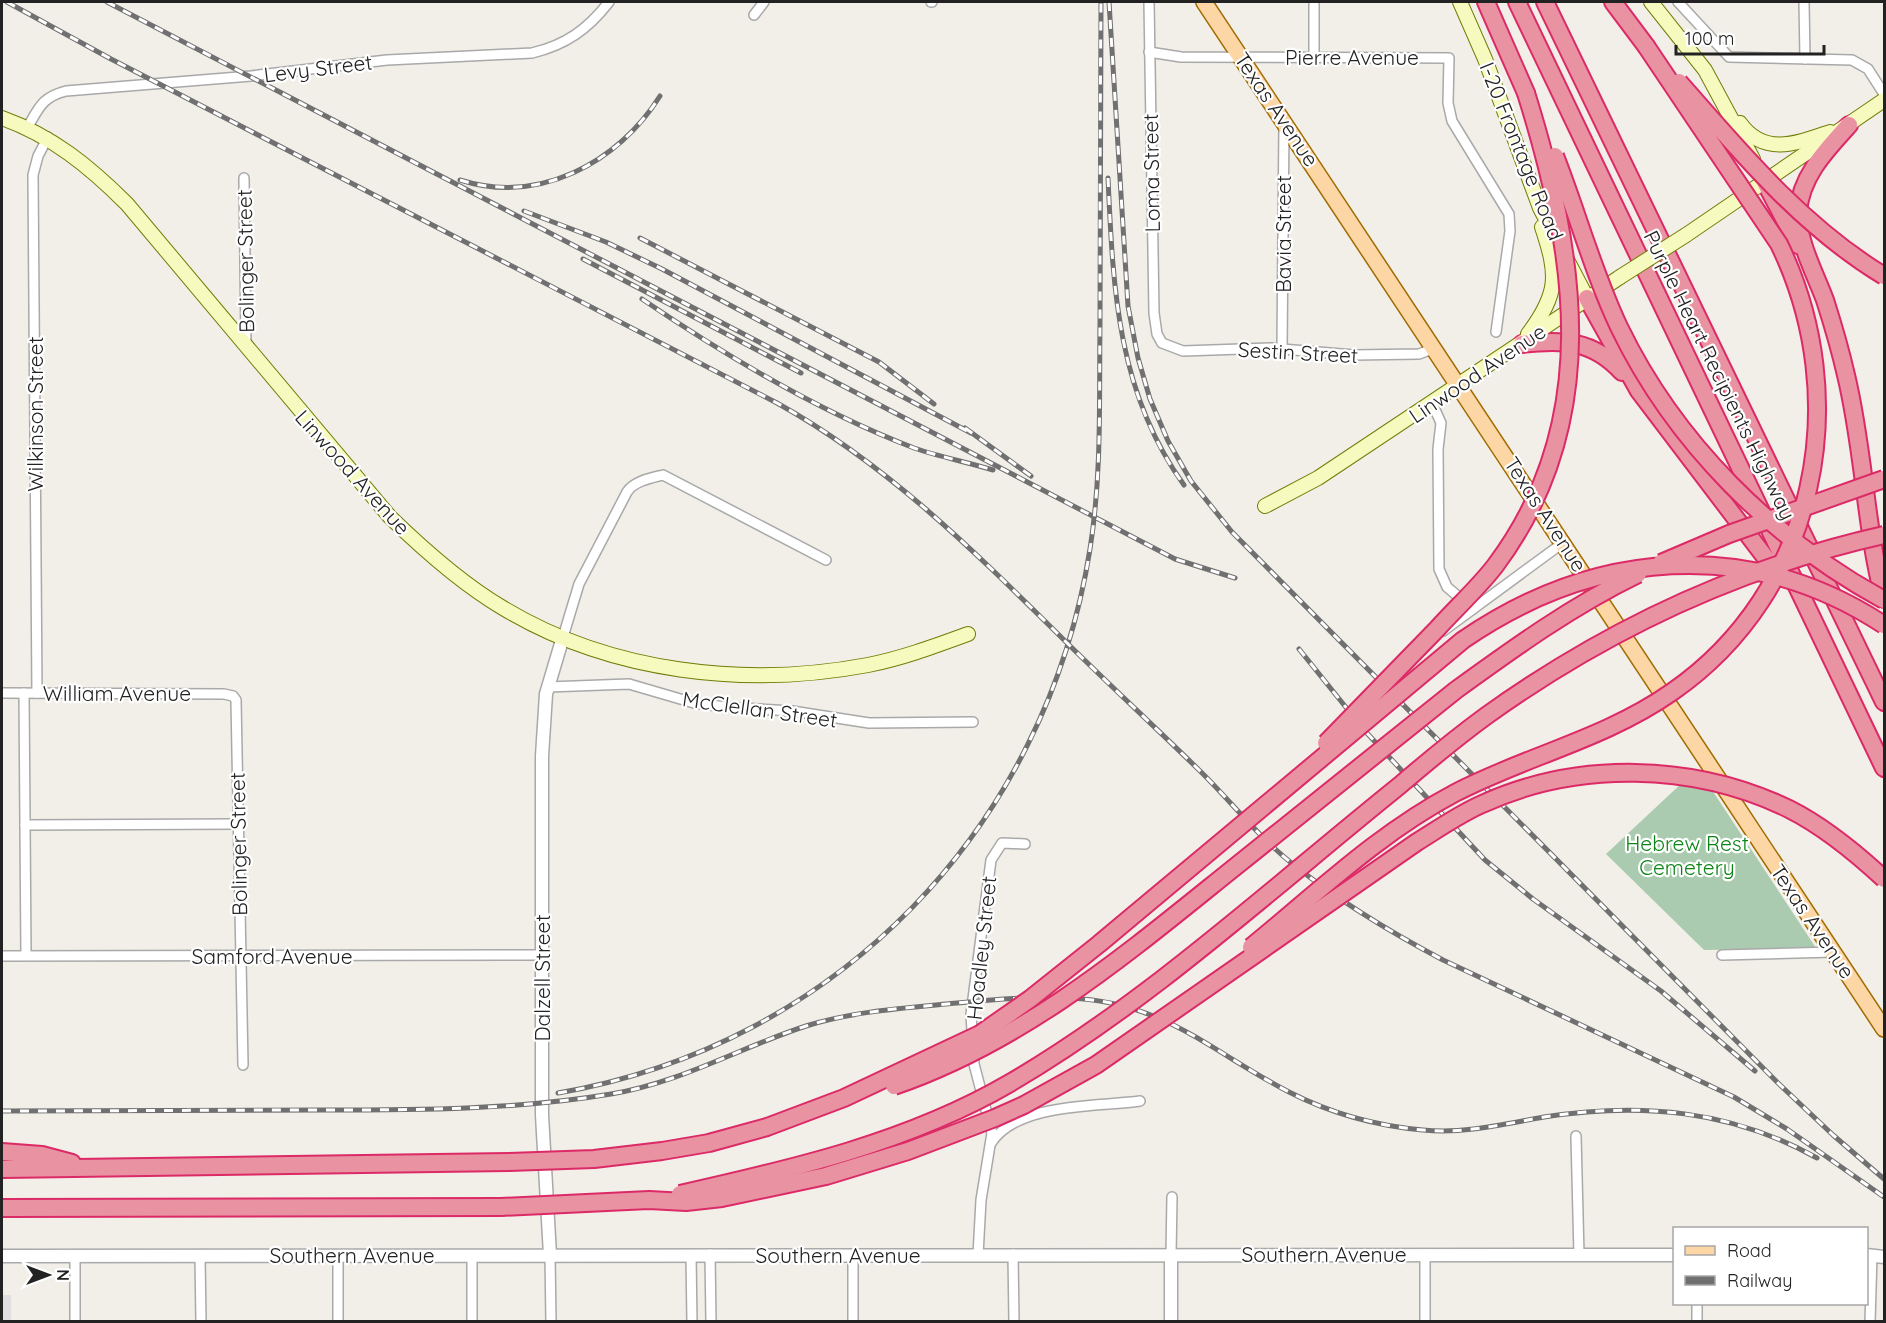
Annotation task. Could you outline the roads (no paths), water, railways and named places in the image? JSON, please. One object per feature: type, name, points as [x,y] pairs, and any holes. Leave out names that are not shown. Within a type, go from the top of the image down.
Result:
[{"type":"highway","points":[[1486,2],[1526,93],[1539,116],[1619,326],[1664,404],[1713,464],[1786,536],[1837,573],[1884,599]]},
{"type":"highway","name":"Purple Heart Recipients Highway","points":[[1516,2],[1884,768]]},
{"type":"highway","name":"Purple Heart Recipients Highway","points":[[1545,2],[1884,702]]},
{"type":"highway","points":[[1145,1033],[1397,828],[1457,792],[1589,737],[1641,711],[1673,691],[1700,670],[1751,613],[1787,553],[1810,483],[1818,439],[1817,368],[1810,331],[1791,268],[1779,244],[1646,46],[1613,2]]},
{"type":"highway","points":[[1646,46],[1735,147],[1799,211],[1849,253],[1884,276]]},
{"type":"highway","points":[[1274,796],[1494,567],[1528,516],[1554,454],[1569,384],[1570,299],[1556,198],[1526,93]]},
{"type":"highway","points":[[1849,125],[1813,168],[1800,201],[1798,216],[1803,240],[1836,335],[1854,411],[1876,566],[1884,599]]},
{"type":"highway","points":[[1765,182],[1817,280]]},
{"type":"highway","points":[[1587,298],[1639,391]]},
{"type":"highway","points":[[1522,344],[1560,340],[1591,347],[1616,365],[1639,391],[1814,619]]},
{"type":"highway","points":[[844,1098],[879,1091],[946,1066],[994,1042],[1074,994],[1456,690],[1514,647],[1584,603],[1694,548],[1884,478]]},
{"type":"highway","points":[[649,1200],[737,1182],[877,1143],[986,1096],[1040,1064],[1129,1003],[1459,737],[1545,676],[1630,627],[1725,584],[1837,546],[1884,535]]},
{"type":"highway","points":[[2,1169],[509,1162],[625,1156],[709,1143],[766,1127],[844,1098],[971,1039],[1009,1015],[1099,944],[1463,640],[1491,620],[1546,593],[1594,577],[1653,566],[1732,567],[1762,573],[1818,590],[1864,611],[1884,625]]},
{"type":"highway","points":[[2,1208],[501,1207],[649,1200],[702,1201],[789,1186],[908,1151],[1024,1106],[1096,1065],[1145,1033],[1434,831],[1481,805],[1548,782],[1598,774],[1657,773],[1726,786],[1770,801],[1809,820],[1859,856],[1884,879]]},
{"type":"highway","points":[[2,1152],[42,1155],[91,1168]]},
{"type":"highway","points":[[2,1218],[78,1207]]},
{"type":"main road","name":"Texas Avenue","points":[[1204,2],[1284,119],[1884,1029]]},
{"type":"main road","name":"I-20 Frontage Road","points":[[1460,2],[1485,59],[1540,208],[1587,298]]},
{"type":"main road","points":[[1652,2],[1675,29],[1749,135],[1768,144],[1794,145],[1849,125]]},
{"type":"main road","points":[[1712,82],[1765,182],[1884,100]]},
{"type":"main road","name":"Linwood Avenue","points":[[2,118],[48,137],[88,166],[127,204],[367,492],[414,541],[483,596],[504,609],[563,637],[646,664],[676,670],[765,676],[870,665],[921,651],[968,634]]},
{"type":"main road","points":[[1522,162],[1551,253],[1554,278],[1547,307],[1522,344]]},
{"type":"main road","name":"Linwood Avenue","points":[[1265,506],[1318,478],[1765,182]]},
{"type":"street","name":"Levy Street","points":[[27,128],[42,103],[51,95],[66,91],[251,76],[387,60],[532,52],[550,48],[582,32],[609,2]]},
{"type":"street","points":[[754,15],[764,2]]},
{"type":"street","name":"Loma Street","points":[[1149,2],[1154,313],[1157,334],[1162,343]]},
{"type":"street","points":[[1314,2],[1314,56]]},
{"type":"street","points":[[1678,2],[1729,57],[1845,59],[1858,62],[1868,69],[1884,94]]},
{"type":"street","points":[[1804,2],[1805,59]]},
{"type":"street","name":"Pierre Avenue","points":[[1149,52],[1174,57],[1449,58],[1448,93],[1452,121],[1509,214],[1510,231],[1496,332]]},
{"type":"street","name":"Bavia Street","points":[[1282,349],[1284,119]]},
{"type":"street","name":"Wilkinson Street","points":[[37,693],[33,175],[38,156],[48,137]]},
{"type":"street","name":"Bolinger Street","points":[[244,177],[246,345]]},
{"type":"street","name":"Sestin Street","points":[[1162,343],[1183,351],[1282,349],[1390,355],[1419,354],[1435,348]]},
{"type":"street","points":[[1432,403],[1441,423],[1438,485],[1439,569],[1447,587],[1473,609]]},
{"type":"street","points":[[563,637],[579,584],[627,492],[649,478],[663,475],[826,560]]},
{"type":"street","points":[[1438,635],[1564,542]]},
{"type":"street","name":"Dalzell Street","points":[[551,1322],[542,1115],[542,745],[548,687],[563,637]]},
{"type":"street","name":"McClellan Street","points":[[548,687],[628,684],[694,703],[776,710],[869,723],[973,722]]},
{"type":"street","name":"William Avenue","points":[[2,693],[224,694],[233,696]]},
{"type":"street","points":[[24,693],[26,955]]},
{"type":"street","name":"Bolinger Street","points":[[233,696],[237,705],[237,824],[243,1065]]},
{"type":"street","points":[[25,825],[237,824]]},
{"type":"street","name":"Hoadley Street","points":[[978,1255],[981,1200],[992,1133],[989,1113],[974,1064],[971,1014],[976,966],[991,860],[1002,843],[1024,844]]},
{"type":"street","points":[[1722,955],[1834,952]]},
{"type":"street","name":"Samford Avenue","points":[[2,956],[543,955]]},
{"type":"street","points":[[990,1144],[999,1133],[1011,1125],[1062,1108],[1140,1101]]},
{"type":"street","points":[[1576,1136],[1579,1255]]},
{"type":"street","points":[[1171,1322],[1172,1197]]},
{"type":"street","points":[[691,1254],[692,1322]]},
{"type":"street","points":[[710,1254],[711,1322]]},
{"type":"street","points":[[1013,1254],[1014,1322]]},
{"type":"street","points":[[1425,1254],[1425,1322]]},
{"type":"street","points":[[338,1255],[338,1322]]},
{"type":"street","points":[[472,1255],[472,1322]]},
{"type":"street","points":[[853,1255],[853,1322]]},
{"type":"street","name":"Southern Avenue","points":[[2,1256],[1673,1255]]},
{"type":"street","points":[[1870,1322],[1869,1255],[1884,1257]]},
{"type":"street","points":[[75,1256],[75,1322]]},
{"type":"street","points":[[200,1256],[201,1322]]},
{"type":"street","points":[[1697,1305],[1697,1322]]},
{"type":"railway","points":[[7,2],[111,59],[777,403],[816,427],[890,479],[959,538],[1198,769],[1268,843],[1347,904],[1443,960],[1734,1097],[1787,1129],[1884,1197]]},
{"type":"railway","points":[[107,2],[1175,559],[1235,578]]},
{"type":"railway","points":[[558,1093],[659,1067],[753,1027],[837,973],[912,908],[976,831],[1028,745],[1066,651],[1090,549],[1094,521],[1100,408],[1101,2]]},
{"type":"railway","points":[[1109,2],[1128,306],[1138,358],[1150,399],[1168,441],[1191,481],[1232,532],[1778,1083],[1884,1179]]},
{"type":"railway","points":[[460,180],[490,186],[519,187],[547,182],[574,172],[599,159],[622,141],[643,120],[660,96]]},
{"type":"railway","points":[[1108,178],[1117,299],[1132,376],[1145,413],[1162,450],[1184,485]]},
{"type":"railway","points":[[524,211],[606,242],[662,269],[971,433]]},
{"type":"railway","points":[[640,238],[879,362],[934,404]]},
{"type":"railway","points":[[583,259],[801,373]]},
{"type":"railway","points":[[642,299],[739,361],[844,418],[914,448],[993,470]]},
{"type":"railway","points":[[965,428],[1031,476]]},
{"type":"railway","points":[[1299,649],[1365,731],[1485,860],[1533,899],[1661,991],[1755,1071]]},
{"type":"railway","points":[[2,1111],[394,1110],[539,1103],[637,1089],[710,1064],[782,1034],[838,1018],[870,1012],[1001,999],[1067,998],[1101,1001],[1159,1018],[1289,1092],[1337,1112],[1371,1122],[1423,1130],[1454,1131],[1580,1112],[1650,1111],[1685,1114],[1752,1129],[1817,1158]]},
{"type":"park label","name":"Hebrew Rest Cemetery","points":[[1687,855]]}]
